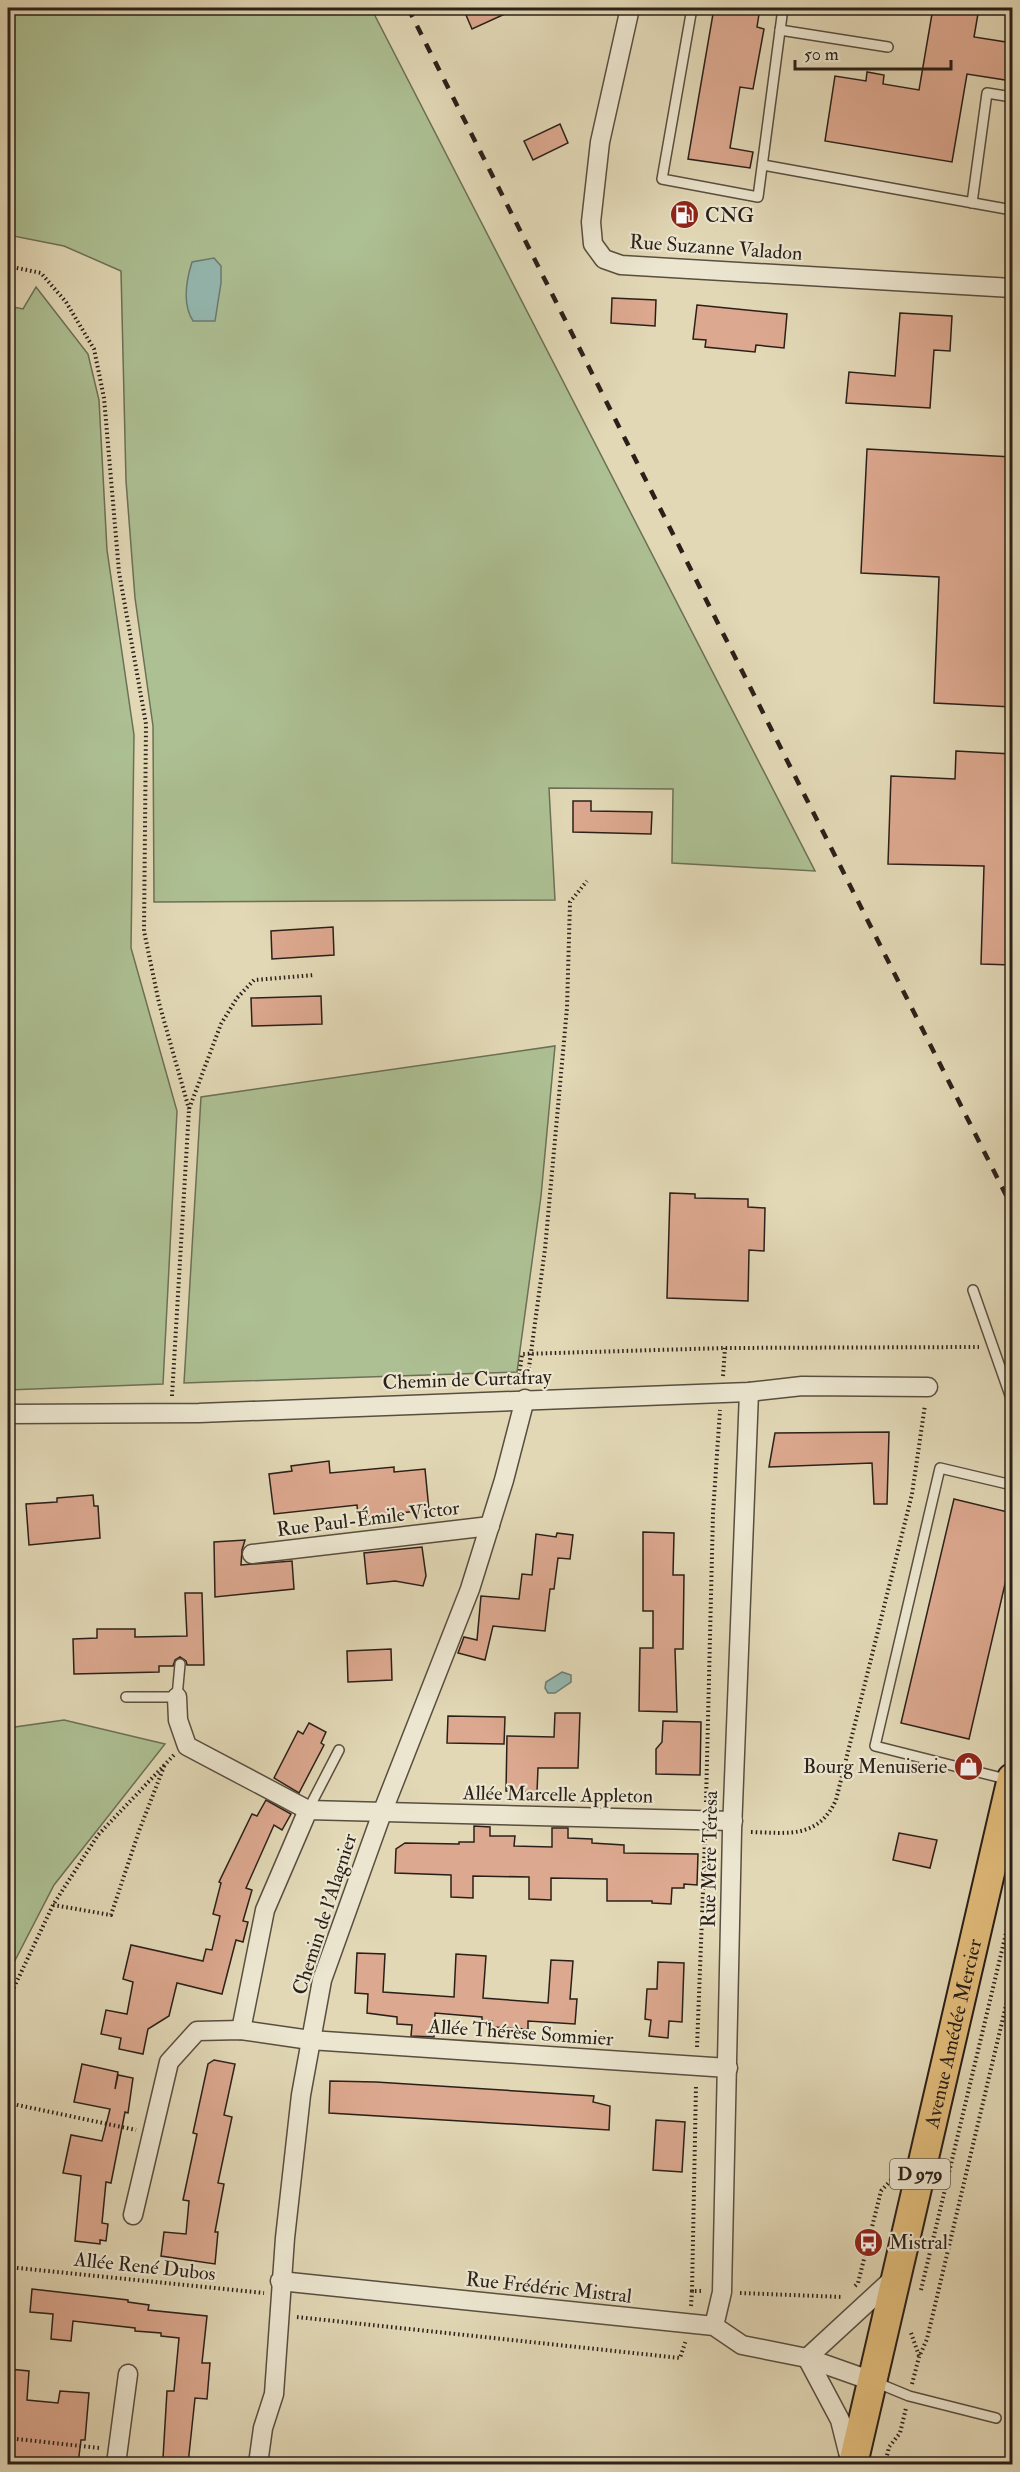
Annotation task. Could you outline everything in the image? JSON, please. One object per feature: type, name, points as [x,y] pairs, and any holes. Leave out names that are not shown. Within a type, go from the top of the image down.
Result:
[{"type":"main road","name":"Avenue Amédée Mercier","points":[[852,2464],[1012,1779]]},
{"type":"street","name":"Rue Suzanne Valadon","points":[[630,8],[600,142],[591,222],[593,244],[604,259],[621,265],[1012,288]]},
{"type":"street","name":"Chemin de Curtafray","points":[[8,1414],[199,1413],[749,1392],[802,1386],[928,1387]]},
{"type":"street","name":"Rue Mère Térèsa","points":[[714,2326],[722,2292],[732,1826],[749,1392]]},
{"type":"street","name":"Chemin de l'Alagnier","points":[[258,2464],[263,2428],[274,2394],[280,2288],[301,2095],[322,1980],[382,1813],[470,1589],[525,1399]]},
{"type":"street","name":"Rue Paul-Émile Victor","points":[[252,1554],[490,1526]]},
{"type":"street","points":[[177,1697],[178,1720],[186,1746],[308,1810],[265,1910],[241,2030]]},
{"type":"street","name":"Allée Marcelle Appleton","points":[[308,1810],[732,1826]]},
{"type":"street","name":"Allée Thérèse Sommier","points":[[133,2215],[169,2062],[197,2031],[241,2030],[310,2040],[728,2068]]},
{"type":"street","points":[[852,2464],[840,2420],[807,2358],[896,2275]]},
{"type":"street","name":"Rue Frédéric Mistral","points":[[280,2288],[714,2326],[742,2345],[807,2358],[873,2381]]},
{"type":"street","points":[[116,2457],[128,2374]]},
{"type":"lane","points":[[692,8],[662,179],[758,197],[783,8]]},
{"type":"lane","points":[[780,30],[888,47]]},
{"type":"lane","points":[[972,203],[987,93],[1012,97]]},
{"type":"lane","points":[[763,165],[1012,210]]},
{"type":"lane","points":[[973,1290],[1012,1401]]},
{"type":"lane","points":[[1012,1485],[940,1468],[875,1746],[1012,1779]]},
{"type":"lane","points":[[126,1697],[177,1697],[180,1664]]},
{"type":"lane","points":[[308,1810],[339,1750]]},
{"type":"lane","points":[[873,2381],[909,2396],[996,2418]]},
{"type":"path","points":[[8,266],[41,273],[66,302],[94,349],[104,398],[119,572],[146,724],[144,931],[159,1003],[189,1109]]},
{"type":"path","points":[[525,1399],[545,1249],[567,1008],[570,902],[586,881]]},
{"type":"path","points":[[171,1412],[189,1109],[221,1024],[237,998],[254,980],[314,975]]},
{"type":"path","points":[[506,1385],[519,1377],[522,1354],[725,1348],[993,1347]]},
{"type":"path","points":[[732,1826],[796,1833],[816,1827],[830,1813],[836,1800],[912,1494],[928,1387]]},
{"type":"path","points":[[8,2000],[53,1905],[98,1835],[167,1761],[186,1746]]},
{"type":"path","points":[[53,1905],[111,1915],[139,1831],[167,1761]]},
{"type":"path","points":[[920,2291],[1012,1908]]},
{"type":"path","points":[[913,2324],[910,2336],[919,2357],[927,2340],[1012,1980]]},
{"type":"path","points":[[8,2103],[152,2133]]},
{"type":"path","points":[[858,2283],[881,2191]]},
{"type":"path","name":"Allée René Dubos","points":[[8,2267],[280,2288]]},
{"type":"path","points":[[885,2464],[889,2447],[900,2433]]},
{"type":"path","points":[[8,2438],[116,2457]]},
{"type":"green space","points":[[8,8],[371,8],[815,871],[672,863],[673,789],[549,788],[555,900],[154,902],[153,726],[135,598],[126,481],[121,271],[64,246],[8,235]]},
{"type":"green space","points":[[36,287],[88,354],[99,400],[107,550],[134,735],[131,948],[177,1111],[163,1384],[8,1390],[8,306],[23,309]]},
{"type":"green space","points":[[555,1046],[541,1196],[517,1372],[184,1383],[201,1097]]},
{"type":"green space","points":[[64,1720],[165,1744],[54,1885],[8,1974],[8,1728]]},
{"type":"water","points":[[214,258],[221,266],[221,283],[215,321],[193,321],[186,300],[192,262]]},
{"type":"water","points":[[562,1672],[571,1675],[571,1682],[555,1693],[548,1693],[545,1688],[546,1682]]},
{"type":"building","points":[[463,8],[518,8],[472,29]]},
{"type":"building","points":[[714,8],[760,8],[757,27],[764,29],[753,89],[740,87],[730,148],[753,152],[750,168],[688,159]]},
{"type":"building","points":[[933,8],[979,8],[974,37],[1012,43],[1012,81],[967,74],[952,162],[825,141],[835,76],[866,81],[867,72],[884,75],[883,84],[919,90]]},
{"type":"building","points":[[560,124],[568,143],[533,160],[524,141]]},
{"type":"building","points":[[612,298],[656,300],[655,326],[611,323]]},
{"type":"building","points":[[697,305],[787,314],[784,348],[756,345],[755,352],[705,347],[706,340],[693,339]]},
{"type":"building","points":[[900,313],[952,316],[950,351],[934,350],[930,408],[846,403],[849,372],[895,376]]},
{"type":"building","points":[[867,449],[1012,457],[1012,707],[934,703],[939,577],[861,573]]},
{"type":"building","points":[[956,751],[1012,754],[1012,965],[981,964],[984,866],[888,864],[891,776],[955,779]]},
{"type":"building","points":[[573,801],[591,801],[591,811],[652,812],[651,834],[573,832]]},
{"type":"building","points":[[333,927],[334,955],[272,959],[271,931]]},
{"type":"building","points":[[321,996],[322,1024],[252,1026],[251,998]]},
{"type":"building","points":[[670,1193],[695,1194],[695,1198],[748,1199],[748,1207],[765,1208],[764,1251],[749,1250],[748,1301],[667,1298]]},
{"type":"building","points":[[889,1432],[887,1504],[874,1504],[872,1463],[769,1467],[775,1433]]},
{"type":"building","points":[[329,1461],[330,1473],[394,1467],[394,1472],[425,1469],[429,1510],[358,1517],[357,1505],[274,1514],[269,1474],[292,1471],[291,1466]]},
{"type":"building","points":[[93,1495],[94,1506],[98,1506],[100,1538],[29,1545],[26,1504],[57,1502],[57,1498]]},
{"type":"building","points":[[954,1499],[1012,1513],[1012,1554],[969,1739],[901,1723]]},
{"type":"building","points":[[643,1532],[674,1533],[673,1575],[684,1575],[683,1649],[675,1649],[677,1712],[639,1711],[640,1648],[653,1648],[653,1611],[643,1611]]},
{"type":"building","points":[[557,1533],[573,1535],[570,1559],[558,1558],[554,1589],[550,1589],[545,1631],[493,1626],[485,1660],[458,1653],[464,1637],[477,1640],[481,1596],[519,1599],[522,1574],[532,1575],[536,1534],[556,1537]]},
{"type":"building","points":[[245,1540],[241,1565],[292,1561],[294,1589],[215,1597],[214,1542]]},
{"type":"building","points":[[422,1547],[426,1576],[423,1586],[395,1581],[367,1584],[364,1553]]},
{"type":"building","points":[[185,1593],[202,1593],[204,1665],[187,1665],[186,1661],[180,1657],[175,1660],[173,1666],[159,1666],[159,1672],[74,1674],[73,1639],[97,1638],[97,1629],[135,1629],[135,1637],[187,1636]]},
{"type":"building","points":[[391,1649],[392,1680],[348,1682],[347,1651]]},
{"type":"building","points":[[555,1713],[580,1713],[578,1768],[538,1768],[537,1792],[506,1791],[507,1736],[554,1737]]},
{"type":"building","points":[[448,1716],[505,1717],[504,1744],[447,1743]]},
{"type":"building","points":[[663,1721],[701,1722],[700,1775],[656,1774],[656,1749],[662,1742]]},
{"type":"building","points":[[309,1723],[326,1732],[321,1743],[324,1745],[299,1793],[274,1778],[298,1731],[303,1734]]},
{"type":"building","points":[[266,1800],[291,1814],[282,1830],[274,1825],[246,1888],[252,1890],[243,1921],[248,1922],[243,1942],[236,1940],[222,1994],[177,1983],[169,2016],[148,2029],[143,2054],[119,2049],[121,2038],[101,2034],[106,2010],[127,2014],[133,1982],[123,1979],[131,1945],[203,1961],[206,1949],[212,1950],[220,1916],[213,1914],[221,1883],[219,1882],[252,1814],[257,1816]]},
{"type":"building","points":[[474,1826],[490,1827],[490,1836],[515,1836],[514,1846],[552,1847],[552,1828],[568,1828],[568,1838],[592,1839],[592,1843],[624,1845],[624,1853],[698,1854],[697,1885],[684,1884],[684,1888],[672,1888],[671,1904],[652,1903],[652,1901],[607,1901],[607,1879],[551,1878],[551,1900],[529,1899],[529,1877],[473,1876],[473,1898],[451,1897],[451,1875],[395,1873],[396,1849],[405,1843],[474,1842]]},
{"type":"building","points":[[899,1833],[937,1840],[930,1868],[893,1860]]},
{"type":"building","points":[[357,1953],[385,1954],[383,1992],[454,1997],[456,1954],[486,1956],[483,1998],[548,2003],[551,1960],[573,1961],[570,1999],[577,1999],[575,2024],[528,2021],[528,2029],[492,2027],[492,2021],[482,2021],[482,2017],[435,2013],[434,2037],[411,2036],[412,2025],[397,2024],[397,2017],[367,2013],[368,1994],[355,1993]]},
{"type":"building","points":[[658,1962],[684,1963],[682,2022],[669,2021],[668,2038],[649,2036],[651,2020],[645,2019],[647,1989],[657,1989]]},
{"type":"building","points":[[214,2060],[235,2064],[224,2115],[232,2117],[218,2183],[224,2184],[215,2232],[218,2232],[215,2264],[161,2256],[164,2232],[186,2234],[189,2201],[183,2200],[197,2134],[193,2133],[208,2064]]},
{"type":"building","points":[[82,2064],[118,2072],[115,2089],[118,2075],[133,2078],[128,2113],[125,2112],[111,2183],[106,2182],[102,2223],[108,2224],[106,2241],[100,2240],[100,2244],[75,2241],[81,2176],[63,2173],[71,2135],[102,2141],[110,2109],[74,2102]]},
{"type":"building","points":[[330,2081],[594,2096],[593,2102],[610,2106],[609,2130],[329,2113]]},
{"type":"building","points":[[656,2120],[685,2122],[682,2172],[653,2170]]},
{"type":"building","points":[[32,2289],[128,2300],[128,2302],[149,2305],[148,2310],[207,2316],[202,2363],[210,2363],[207,2399],[195,2398],[188,2464],[170,2464],[170,2459],[163,2458],[167,2391],[174,2391],[179,2338],[161,2336],[161,2333],[135,2331],[135,2328],[73,2321],[71,2341],[51,2339],[53,2314],[30,2312]]},
{"type":"building","points":[[9,2369],[29,2371],[27,2400],[58,2403],[60,2391],[89,2393],[85,2440],[81,2440],[78,2464],[8,2464]]},
{"type":"railway","points":[[408,8],[1012,1207]]},
{"type":"place","name":"CNG","points":[[684,215]]},
{"type":"place","name":"Bourg Menuiserie","points":[[968,1766]]},
{"type":"place","name":"Mistral","points":[[868,2242]]}]
